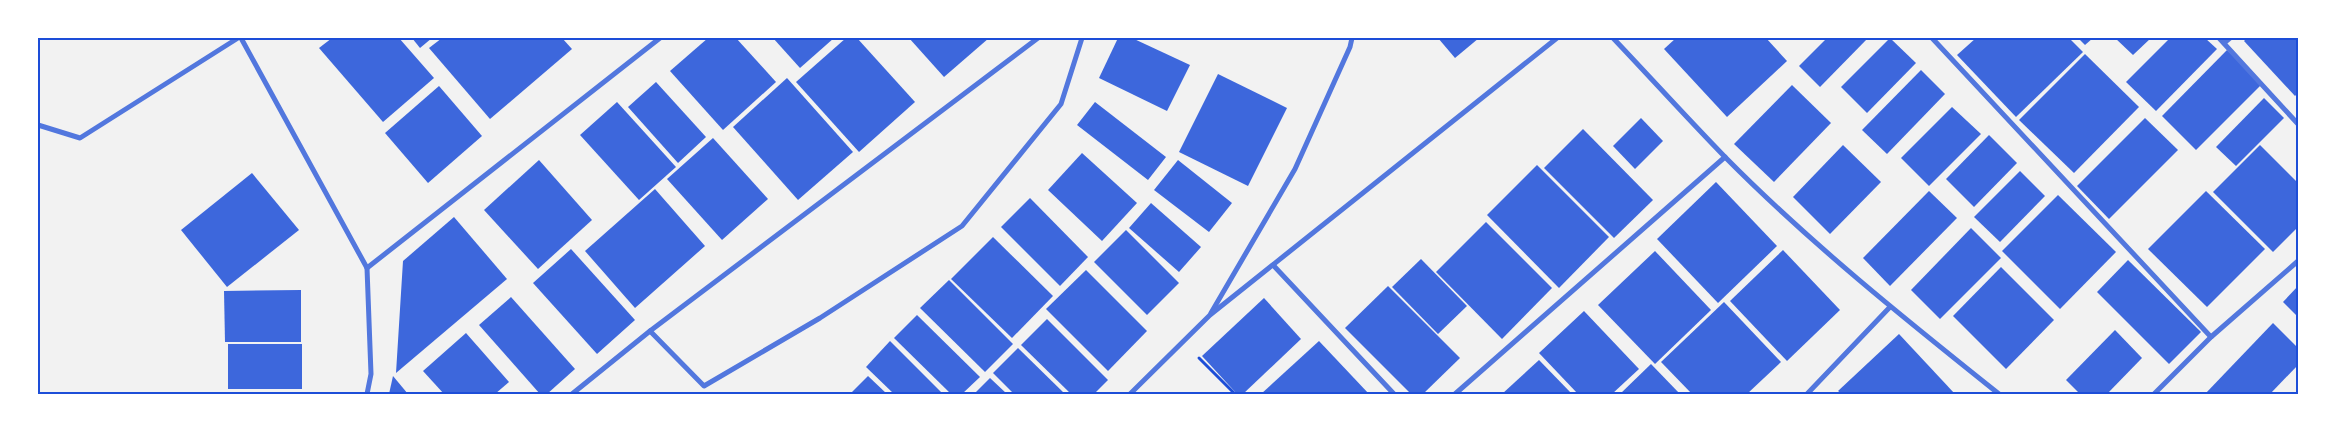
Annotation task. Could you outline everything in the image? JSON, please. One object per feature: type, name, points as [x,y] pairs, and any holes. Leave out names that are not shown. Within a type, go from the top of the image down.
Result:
[{"type":"street","points":[[38,125],[80,138],[240,38],[367,268],[371,374],[367,394]]},
{"type":"street","points":[[367,268],[660,38]]},
{"type":"street","points":[[572,394],[650,331],[1038,38]]},
{"type":"street","points":[[650,331],[704,386],[820,318],[962,226],[1061,104],[1082,38]]},
{"type":"street","points":[[1210,315],[1295,169],[1350,47],[1352,38]]},
{"type":"street","points":[[1130,394],[1210,315],[1557,38]]},
{"type":"street","points":[[1613,38],[1725,157],[1811,238],[1890,307],[1999,394]]},
{"type":"street","points":[[1932,38],[2211,337]]},
{"type":"street","points":[[2218,38],[2298,124]]},
{"type":"street","points":[[2224,43],[2230,38]]},
{"type":"street","points":[[1455,394],[1725,157]]},
{"type":"street","points":[[2154,394],[2211,337],[2298,261]]},
{"type":"street","points":[[1273,265],[1394,394]]},
{"type":"street","points":[[1807,394],[1890,307]]},
{"type":"path","points":[[1182,342],[1235,394]]},
{"type":"building","points":[[332,38],[399,38],[434,78],[383,122],[319,48]]},
{"type":"building","points":[[412,38],[432,38],[420,48]]},
{"type":"building","points":[[442,38],[562,38],[572,49],[490,119],[429,48]]},
{"type":"building","points":[[708,38],[736,38],[776,82],[723,130],[670,71]]},
{"type":"building","points":[[773,38],[834,38],[800,68]]},
{"type":"building","points":[[846,38],[857,38],[915,102],[859,152],[796,82]]},
{"type":"building","points":[[909,38],[989,38],[944,77]]},
{"type":"building","points":[[1118,38],[1132,38],[1190,65],[1167,111],[1099,78]]},
{"type":"building","points":[[1438,38],[1479,38],[1455,58]]},
{"type":"building","points":[[1676,38],[1766,38],[1787,61],[1727,117],[1664,49]]},
{"type":"building","points":[[1827,38],[1868,38],[1820,87],[1799,66]]},
{"type":"building","points":[[1890,38],[1916,63],[1867,113],[1841,87]]},
{"type":"building","points":[[1976,38],[2069,38],[2083,52],[2016,117],[1957,55]]},
{"type":"building","points":[[2078,38],[2093,38],[2085,45]]},
{"type":"building","points":[[2115,38],[2151,38],[2133,55]]},
{"type":"building","points":[[2170,38],[2205,38],[2217,49],[2156,111],[2126,82]]},
{"type":"building","points":[[2247,38],[2298,38],[2298,93],[2295,96],[2244,41]]},
{"type":"building","points":[[2227,50],[2262,84],[2196,150],[2162,116]]},
{"type":"building","points":[[2085,54],[2139,107],[2074,173],[2019,120]]},
{"type":"building","points":[[1921,70],[1945,94],[1887,154],[1862,130]]},
{"type":"building","points":[[1218,74],[1287,108],[1248,186],[1179,152]]},
{"type":"building","points":[[787,78],[853,152],[798,200],[733,127]]},
{"type":"building","points":[[656,82],[706,137],[678,163],[628,107]]},
{"type":"building","points":[[1792,85],[1831,123],[1774,182],[1734,144]]},
{"type":"building","points":[[439,86],[482,136],[428,183],[385,133]]},
{"type":"building","points":[[2264,98],[2284,118],[2236,166],[2216,147]]},
{"type":"building","points":[[617,102],[676,167],[639,200],[580,135]]},
{"type":"building","points":[[1095,102],[1166,157],[1148,180],[1077,125]]},
{"type":"building","points":[[1952,107],[1981,134],[1929,186],[1901,158]]},
{"type":"building","points":[[1641,118],[1663,141],[1635,169],[1613,146]]},
{"type":"building","points":[[2145,118],[2178,150],[2109,219],[2077,186]]},
{"type":"building","points":[[1583,129],[1653,200],[1614,238],[1544,168]]},
{"type":"building","points":[[1989,135],[2017,163],[1974,207],[1946,179]]},
{"type":"building","points":[[713,138],[768,199],[722,240],[667,179]]},
{"type":"building","points":[[1843,145],[1881,182],[1830,234],[1793,197]]},
{"type":"building","points":[[2260,145],[2298,183],[2298,227],[2273,252],[2213,192]]},
{"type":"building","points":[[1082,153],[1137,203],[1102,241],[1048,190]]},
{"type":"building","points":[[539,160],[592,220],[538,269],[484,210]]},
{"type":"building","points":[[1178,160],[1232,203],[1209,232],[1154,190]]},
{"type":"building","points":[[1537,165],[1609,237],[1559,288],[1487,215]]},
{"type":"building","points":[[2020,171],[2045,196],[2000,242],[1974,217]]},
{"type":"building","points":[[252,173],[299,230],[227,287],[181,230]]},
{"type":"building","points":[[1716,182],[1777,246],[1718,303],[1657,239]]},
{"type":"building","points":[[655,189],[705,246],[635,308],[585,251]]},
{"type":"building","points":[[1929,191],[1957,218],[1890,286],[1863,258]]},
{"type":"building","points":[[2206,191],[2265,249],[2207,307],[2148,249]]},
{"type":"building","points":[[2058,195],[2116,252],[2060,309],[2002,251]]},
{"type":"building","points":[[1030,198],[1088,257],[1060,286],[1001,227]]},
{"type":"building","points":[[1151,203],[1201,247],[1179,272],[1129,228]]},
{"type":"building","points":[[454,217],[507,279],[396,373],[403,261]]},
{"type":"building","points":[[1486,222],[1552,288],[1502,339],[1436,272]]},
{"type":"building","points":[[1971,228],[2001,258],[1940,319],[1911,290]]},
{"type":"building","points":[[1126,230],[1179,283],[1147,315],[1094,262]]},
{"type":"building","points":[[993,237],[1053,296],[1012,338],[951,279]]},
{"type":"building","points":[[571,249],[635,320],[597,354],[533,283]]},
{"type":"building","points":[[1783,250],[1840,310],[1787,361],[1730,301]]},
{"type":"building","points":[[1655,251],[1711,310],[1655,364],[1598,305]]},
{"type":"building","points":[[1421,259],[1467,306],[1438,334],[1392,287]]},
{"type":"building","points":[[2128,260],[2201,332],[2169,364],[2097,292]]},
{"type":"building","points":[[2001,267],[2054,320],[2006,369],[1953,316]]},
{"type":"building","points":[[1086,270],[1147,331],[1108,371],[1046,309]]},
{"type":"building","points":[[949,280],[1013,344],[985,372],[920,308]]},
{"type":"building","points":[[1388,286],[1460,358],[1423,394],[1411,394],[1345,328]]},
{"type":"building","points":[[2298,286],[2298,317],[2283,302]]},
{"type":"building","points":[[301,290],[301,342],[225,342],[224,291]]},
{"type":"building","points":[[511,297],[575,369],[547,394],[540,394],[479,325]]},
{"type":"building","points":[[1264,298],[1301,339],[1243,394],[1237,394],[1202,356]]},
{"type":"building","points":[[1724,302],[1781,362],[1747,394],[1692,394],[1661,362]]},
{"type":"building","points":[[1584,311],[1639,369],[1612,394],[1578,394],[1539,353]]},
{"type":"building","points":[[917,315],[980,377],[962,394],[951,394],[894,338]]},
{"type":"building","points":[[1047,319],[1108,380],[1094,394],[1071,394],[1021,345]]},
{"type":"building","points":[[2273,323],[2298,348],[2298,365],[2270,394],[2205,394]]},
{"type":"building","points":[[2115,330],[2142,358],[2107,394],[2080,394],[2066,380]]},
{"type":"building","points":[[466,333],[509,382],[495,394],[444,394],[423,371]]},
{"type":"building","points":[[1899,334],[1955,394],[1842,394],[1838,391]]},
{"type":"building","points":[[890,341],[943,394],[894,394],[866,367]]},
{"type":"building","points":[[1319,341],[1369,394],[1261,394]]},
{"type":"building","points":[[228,344],[302,344],[302,389],[228,389]]},
{"type":"building","points":[[1018,348],[1065,394],[1014,394],[993,373]]},
{"type":"building","points":[[1539,360],[1572,394],[1502,394]]},
{"type":"building","points":[[1651,364],[1680,394],[1620,394]]},
{"type":"building","points":[[393,376],[408,394],[389,394]]},
{"type":"building","points":[[868,376],[887,394],[850,394]]},
{"type":"building","points":[[990,378],[1007,394],[974,394]]}]
